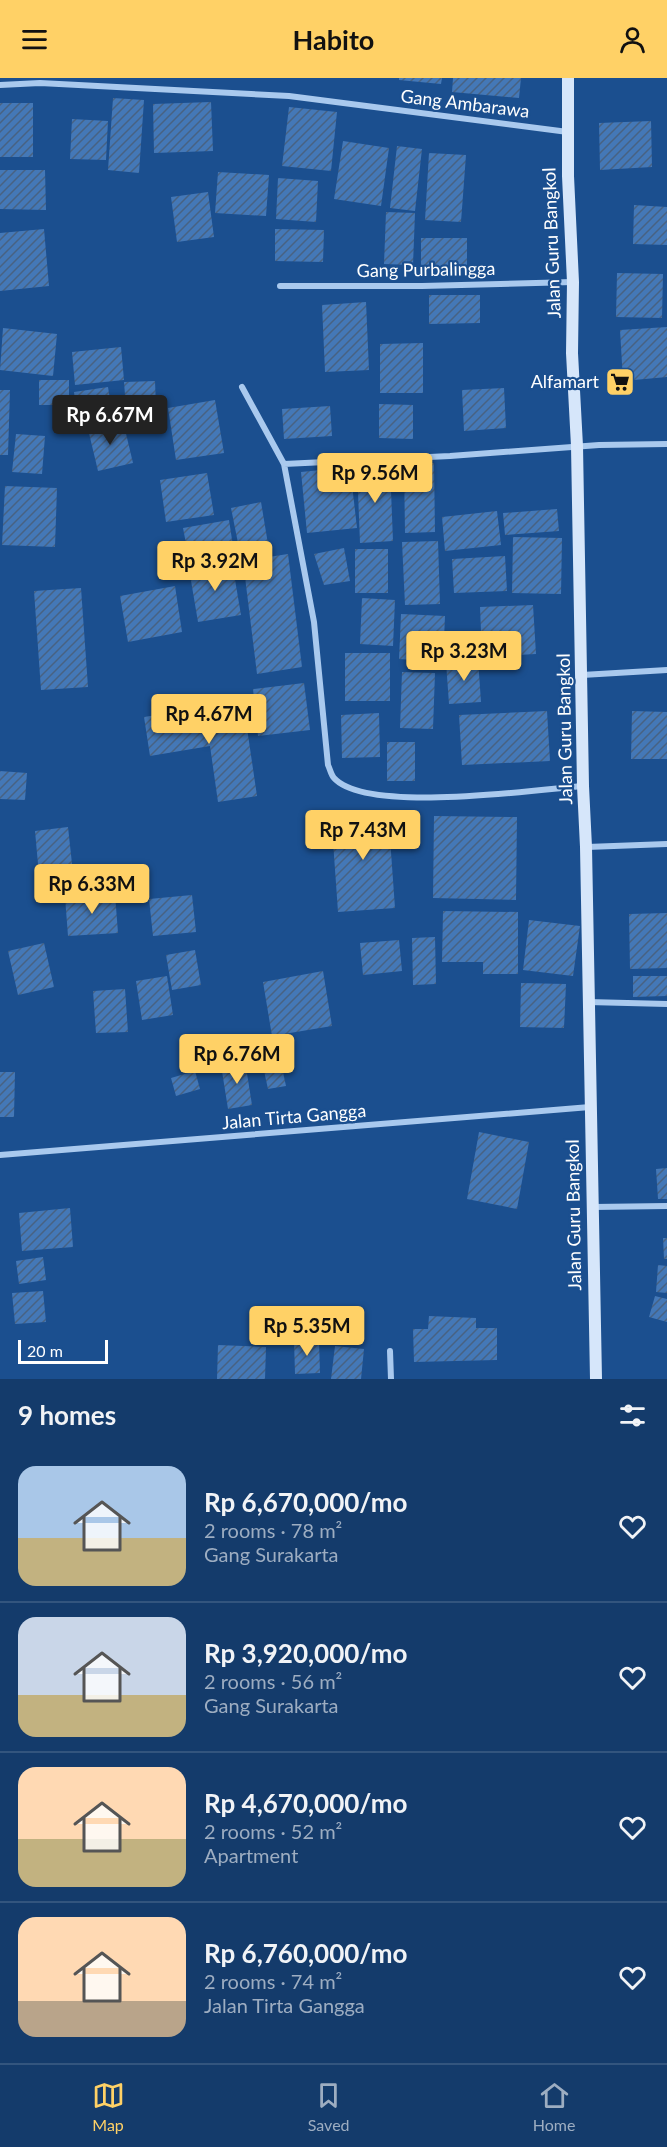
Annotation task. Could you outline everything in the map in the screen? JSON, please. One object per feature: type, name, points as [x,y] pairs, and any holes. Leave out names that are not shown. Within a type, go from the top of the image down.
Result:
[{"type":"street","name":"Jalan Guru Bangkol","points":[[568,78],[573,282],[572,353],[577,446],[596,1379]]},
{"type":"street","name":"Gang Ambarawa","points":[[0,85],[40,83],[289,96],[568,132]]},
{"type":"street","name":"Gang Purbalingga","points":[[280,286],[422,286],[573,282]]},
{"type":"street","points":[[242,387],[284,464],[314,622],[328,765],[334,778],[350,788],[376,794],[433,798],[583,786]]},
{"type":"street","points":[[284,464],[450,456],[577,446],[667,444]]},
{"type":"street","points":[[582,675],[667,670]]},
{"type":"street","points":[[586,847],[667,844]]},
{"type":"street","points":[[588,1002],[667,1004]]},
{"type":"street","name":"Jalan Tirta Gangga","points":[[0,1155],[590,1107]]},
{"type":"street","points":[[592,1207],[667,1206]]},
{"type":"street","points":[[390,1351],[391,1379]]},
{"type":"building","points":[[399,78],[442,78],[441,84],[399,80]]},
{"type":"building","points":[[453,78],[521,78],[519,98],[452,92]]},
{"type":"building","points":[[113,98],[144,100],[139,173],[108,170]]},
{"type":"building","points":[[211,102],[213,151],[154,153],[153,104]]},
{"type":"building","points":[[0,103],[33,103],[33,157],[0,157]]},
{"type":"building","points":[[289,107],[337,112],[331,171],[282,166]]},
{"type":"building","points":[[72,119],[108,121],[106,160],[70,159]]},
{"type":"building","points":[[651,121],[652,167],[600,170],[599,123]]},
{"type":"building","points":[[343,141],[389,148],[381,206],[334,199]]},
{"type":"building","points":[[397,146],[422,149],[415,211],[390,208]]},
{"type":"building","points":[[429,153],[466,155],[461,222],[425,220]]},
{"type":"building","points":[[0,170],[45,170],[46,210],[0,209]]},
{"type":"building","points":[[218,172],[269,175],[266,216],[215,213]]},
{"type":"building","points":[[278,178],[318,181],[316,222],[276,219]]},
{"type":"building","points":[[208,192],[214,237],[177,242],[171,197]]},
{"type":"building","points":[[634,205],[667,207],[667,245],[633,244]]},
{"type":"building","points":[[386,212],[415,213],[413,265],[384,264]]},
{"type":"building","points":[[44,229],[49,286],[0,291],[0,233]]},
{"type":"building","points":[[275,229],[324,230],[323,262],[275,261]]},
{"type":"building","points":[[421,238],[467,238],[467,266],[421,266]]},
{"type":"building","points":[[617,273],[663,274],[662,318],[616,317]]},
{"type":"building","points":[[429,295],[480,295],[480,323],[429,324]]},
{"type":"building","points":[[366,302],[369,370],[325,372],[322,305]]},
{"type":"building","points":[[667,327],[667,377],[623,381],[620,330]]},
{"type":"building","points":[[3,328],[57,334],[53,376],[0,370]]},
{"type":"building","points":[[423,343],[423,393],[380,393],[380,344]]},
{"type":"building","points":[[121,347],[124,380],[75,385],[72,352]]},
{"type":"building","points":[[39,380],[69,380],[69,405],[39,405]]},
{"type":"building","points":[[155,381],[156,407],[126,408],[124,382]]},
{"type":"building","points":[[108,387],[112,411],[77,416],[74,392]]},
{"type":"building","points":[[504,388],[506,428],[464,431],[462,390]]},
{"type":"building","points":[[0,390],[10,390],[8,455],[0,455]]},
{"type":"building","points":[[215,400],[224,453],[176,460],[168,408]]},
{"type":"building","points":[[379,404],[413,405],[413,439],[379,438]]},
{"type":"building","points":[[330,406],[332,436],[284,439],[282,409]]},
{"type":"building","points":[[123,421],[133,463],[98,471],[88,429]]},
{"type":"building","points":[[16,434],[45,436],[42,474],[12,472]]},
{"type":"building","points":[[434,463],[435,532],[405,533],[404,464]]},
{"type":"building","points":[[390,465],[393,541],[360,543],[357,467]]},
{"type":"building","points":[[350,467],[357,528],[307,533],[301,472]]},
{"type":"building","points":[[207,473],[214,515],[166,522],[160,480]]},
{"type":"building","points":[[5,486],[57,488],[55,547],[2,545]]},
{"type":"building","points":[[261,502],[268,544],[239,548],[231,508]]},
{"type":"building","points":[[557,509],[559,531],[505,535],[503,513]]},
{"type":"building","points":[[497,511],[501,545],[445,551],[442,517]]},
{"type":"building","points":[[229,520],[233,546],[188,554],[183,528]]},
{"type":"building","points":[[513,537],[562,538],[561,594],[512,593]]},
{"type":"building","points":[[438,541],[440,604],[405,605],[402,542]]},
{"type":"building","points":[[344,548],[350,581],[324,585],[314,554]]},
{"type":"building","points":[[355,549],[388,549],[388,593],[355,593]]},
{"type":"building","points":[[288,554],[302,667],[257,674],[243,561]]},
{"type":"building","points":[[505,556],[507,591],[454,593],[452,559]]},
{"type":"building","points":[[232,562],[241,615],[198,622],[189,569]]},
{"type":"building","points":[[175,586],[182,632],[128,642],[120,596]]},
{"type":"building","points":[[81,588],[88,687],[41,690],[34,591]]},
{"type":"building","points":[[362,598],[395,600],[393,646],[360,644]]},
{"type":"building","points":[[533,605],[536,654],[482,657],[480,607]]},
{"type":"building","points":[[401,614],[445,616],[443,662],[399,659]]},
{"type":"building","points":[[345,653],[390,653],[390,701],[345,701]]},
{"type":"building","points":[[478,659],[481,702],[449,704],[446,662]]},
{"type":"building","points":[[402,672],[435,673],[433,729],[400,728]]},
{"type":"building","points":[[304,683],[310,730],[258,736],[253,689]]},
{"type":"building","points":[[236,702],[241,729],[247,728],[257,796],[218,802],[210,746],[150,756],[144,717]]},
{"type":"building","points":[[547,711],[550,761],[462,765],[459,715]]},
{"type":"building","points":[[632,711],[667,712],[667,759],[631,759]]},
{"type":"building","points":[[379,713],[380,757],[342,758],[341,715]]},
{"type":"building","points":[[387,742],[415,742],[415,781],[387,781]]},
{"type":"building","points":[[0,771],[27,773],[25,800],[0,799]]},
{"type":"building","points":[[388,810],[395,908],[338,912],[331,813]]},
{"type":"building","points":[[434,816],[517,817],[516,900],[433,898]]},
{"type":"building","points":[[68,827],[74,882],[40,886],[35,831]]},
{"type":"building","points":[[115,894],[118,933],[68,936],[65,897]]},
{"type":"building","points":[[192,895],[196,932],[153,936],[149,899]]},
{"type":"building","points":[[443,911],[518,912],[518,974],[483,974],[483,962],[442,962]]},
{"type":"building","points":[[667,913],[667,968],[630,969],[629,914]]},
{"type":"building","points":[[529,920],[580,926],[573,976],[523,970]]},
{"type":"building","points":[[435,937],[436,984],[413,985],[412,938]]},
{"type":"building","points":[[399,940],[402,971],[363,975],[360,943]]},
{"type":"building","points":[[44,943],[54,987],[18,995],[8,951]]},
{"type":"building","points":[[195,950],[201,985],[172,990],[166,955]]},
{"type":"building","points":[[323,971],[332,1026],[272,1036],[263,982]]},
{"type":"building","points":[[167,976],[173,1015],[142,1020],[136,981]]},
{"type":"building","points":[[633,976],[667,976],[667,996],[633,997]]},
{"type":"building","points":[[521,983],[566,984],[564,1028],[520,1027]]},
{"type":"building","points":[[125,989],[128,1032],[96,1033],[93,991]]},
{"type":"building","points":[[278,1049],[286,1086],[268,1089],[260,1053]]},
{"type":"building","points":[[245,1061],[252,1105],[228,1109],[221,1065]]},
{"type":"building","points":[[195,1071],[200,1089],[176,1096],[171,1078]]},
{"type":"building","points":[[0,1072],[15,1072],[14,1117],[0,1117]]},
{"type":"building","points":[[479,1132],[529,1142],[517,1209],[467,1199]]},
{"type":"building","points":[[667,1168],[667,1199],[658,1199],[656,1169]]},
{"type":"building","points":[[70,1208],[73,1247],[22,1251],[19,1213]]},
{"type":"building","points":[[663,1238],[667,1238],[667,1259],[664,1259]]},
{"type":"building","points":[[43,1257],[46,1280],[19,1284],[16,1261]]},
{"type":"building","points":[[658,1265],[667,1266],[667,1293],[656,1292]]},
{"type":"building","points":[[43,1291],[46,1322],[15,1324],[12,1293]]},
{"type":"building","points":[[655,1296],[667,1299],[667,1322],[649,1317]]},
{"type":"building","points":[[429,1316],[476,1318],[476,1328],[497,1328],[497,1360],[414,1362],[413,1329],[428,1329]]},
{"type":"building","points":[[294,1340],[319,1340],[320,1373],[295,1374]]},
{"type":"building","points":[[218,1345],[266,1347],[265,1379],[217,1379]]},
{"type":"building","points":[[335,1346],[364,1349],[361,1379],[331,1379]]},
{"type":"place","name":"Alfamart","points":[[620,382]]}]
